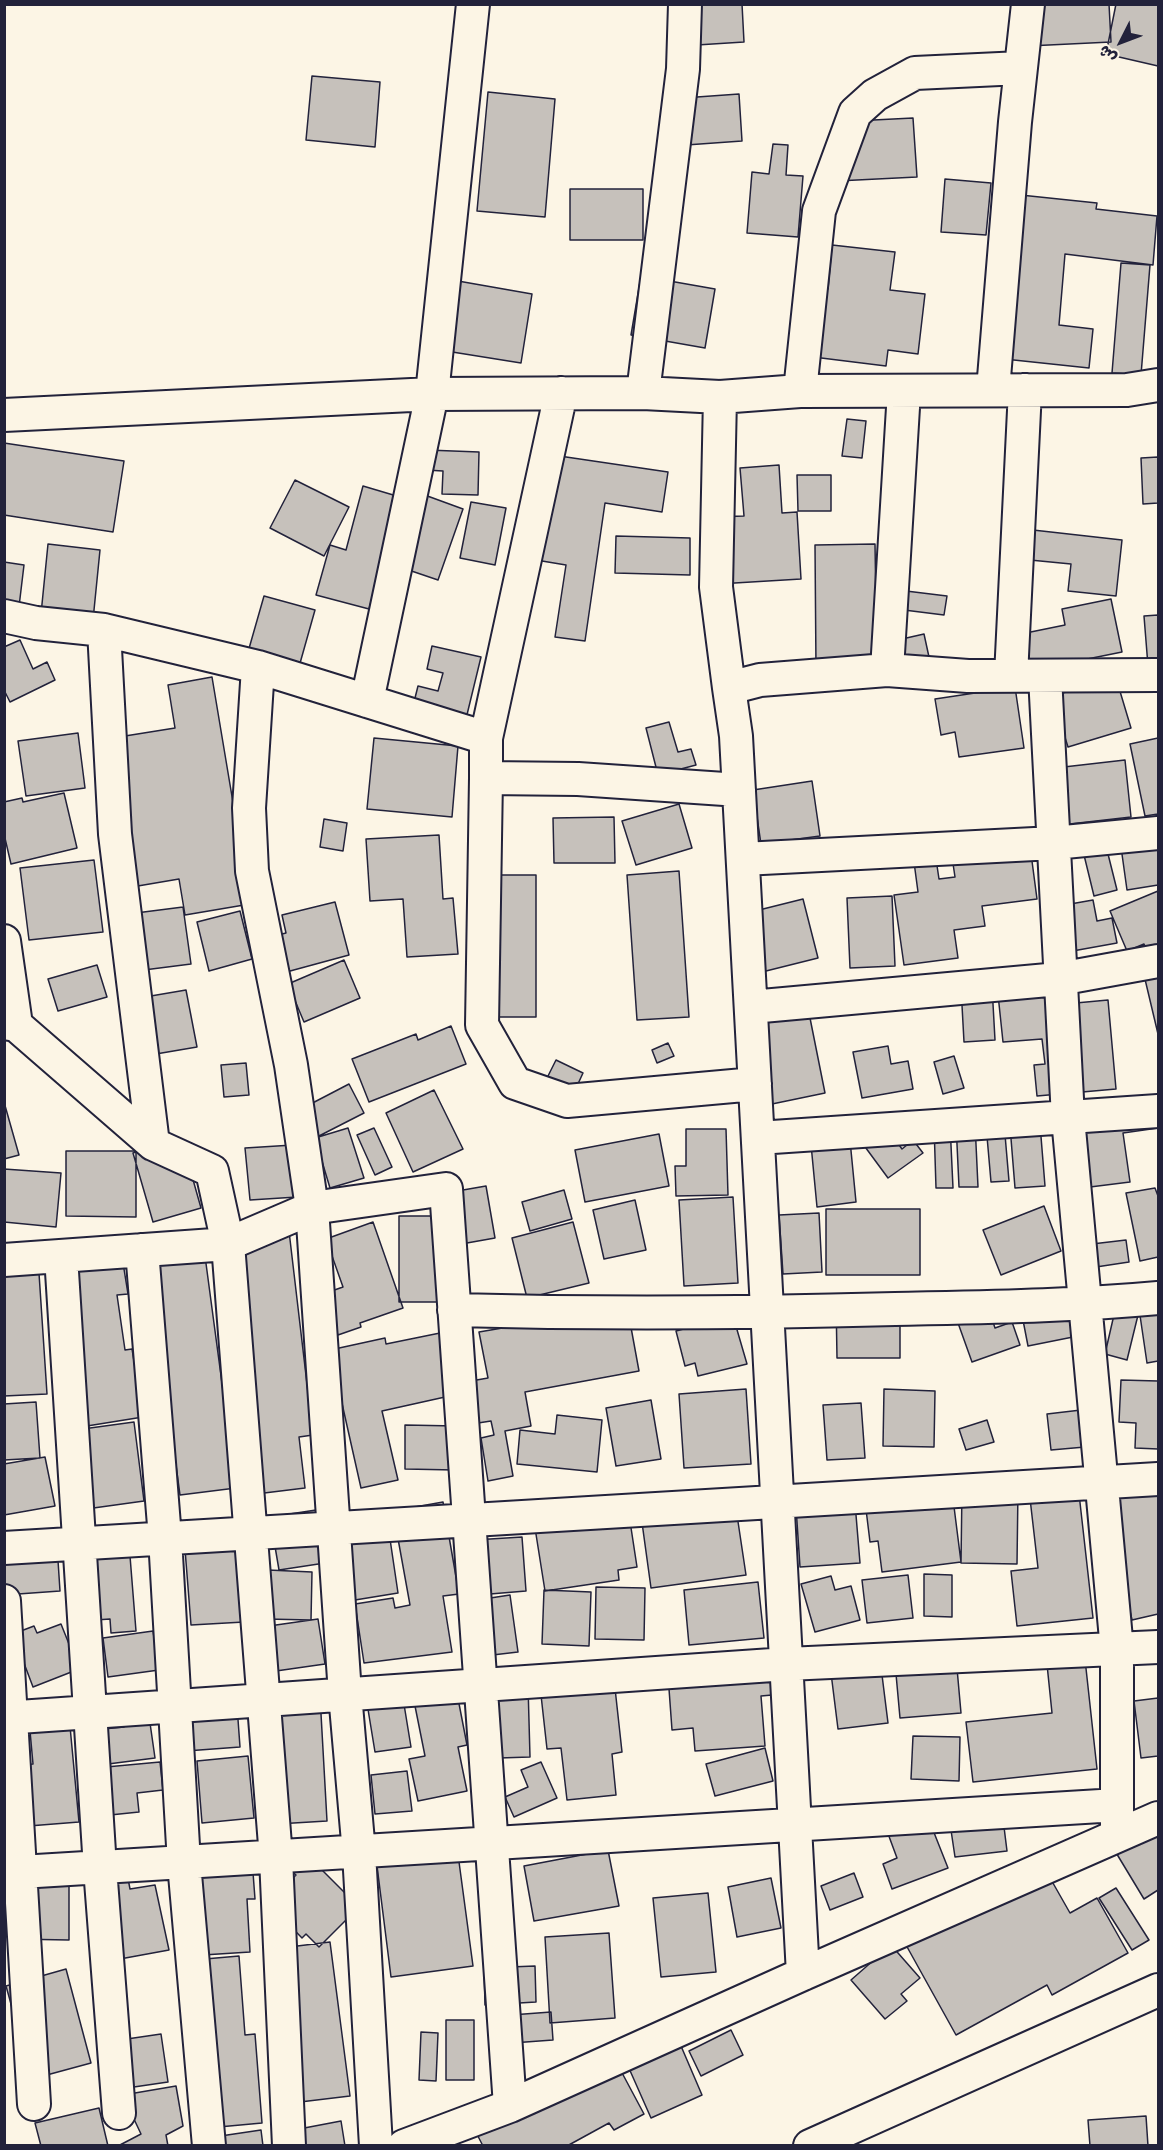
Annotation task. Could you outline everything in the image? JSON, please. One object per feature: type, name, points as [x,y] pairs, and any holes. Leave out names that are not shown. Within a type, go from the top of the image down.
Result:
[{"type":"street","points":[[367,701],[432,394],[473,4]]},
{"type":"street","points":[[643,393],[683,69],[686,4]]},
{"type":"street","points":[[993,390],[1028,4]]},
{"type":"street","points":[[800,392],[819,211],[855,113],[875,95],[915,72],[1021,68]]},
{"type":"street","points":[[4,416],[432,394],[643,393],[720,398],[800,392],[1127,390],[1158,385]]},
{"type":"street","points":[[1011,676],[1025,390]]},
{"type":"street","points":[[887,670],[904,391]]},
{"type":"street","points":[[561,393],[486,738],[482,1025],[515,1083],[567,1101],[755,1084]]},
{"type":"street","points":[[720,398],[716,587],[736,736],[803,1974]]},
{"type":"street","points":[[4,616],[36,623],[104,630],[258,667],[486,738]]},
{"type":"street","points":[[104,630],[115,834],[153,1144]]},
{"type":"street","points":[[258,667],[249,808],[252,871],[291,1065],[312,1208],[345,1694],[360,1852],[376,2145]]},
{"type":"street","points":[[729,688],[760,680],[887,670],[1011,676],[1158,675]]},
{"type":"street","points":[[1045,676],[1068,1118],[1117,1650],[1117,1820]]},
{"type":"street","points":[[486,778],[578,779],[739,790]]},
{"type":"street","points":[[743,860],[1054,843],[1158,833]]},
{"type":"street","points":[[4,941],[10,1024],[153,1144],[212,1171],[228,1244],[265,1700],[276,1858],[289,2145]]},
{"type":"street","points":[[751,1007],[1059,979],[1158,961]]},
{"type":"street","points":[[758,1138],[1158,1111]]},
{"type":"street","points":[[4,1260],[228,1244],[312,1208],[446,1189],[510,2106]]},
{"type":"street","points":[[142,1250],[165,1538],[184,1863],[209,2145]]},
{"type":"street","points":[[61,1256],[100,1868],[119,2113]]},
{"type":"street","points":[[454,1310],[601,1314],[767,1312],[1085,1304],[1158,1298]]},
{"type":"street","points":[[4,1548],[1158,1479]]},
{"type":"street","points":[[4,1601],[12,1873],[34,2104]]},
{"type":"street","points":[[7,1718],[786,1664],[1158,1647]]},
{"type":"street","points":[[12,1873],[795,1826],[1158,1818]]},
{"type":"street","points":[[404,2145],[510,2106],[803,1974],[1117,1820]]},
{"type":"street","points":[[812,2145],[1158,1990]]},
{"type":"building","points":[[679,4],[742,4],[744,42],[681,46]]},
{"type":"building","points":[[1026,4],[1109,4],[1111,42],[1028,46]]},
{"type":"building","points":[[1116,4],[1158,4],[1158,66],[1106,54]]},
{"type":"building","points":[[312,76],[380,82],[375,147],[306,140]]},
{"type":"building","points":[[488,92],[555,99],[545,217],[477,211]]},
{"type":"building","points":[[739,94],[742,141],[686,145],[683,98]]},
{"type":"building","points":[[913,118],[917,177],[837,181],[834,122]]},
{"type":"building","points":[[773,144],[788,145],[786,175],[803,176],[798,237],[747,233],[752,172],[769,174]]},
{"type":"building","points":[[945,179],[991,183],[986,235],[941,232]]},
{"type":"building","points":[[570,189],[643,189],[643,240],[570,240]]},
{"type":"building","points":[[1011,194],[1097,203],[1096,209],[1157,216],[1153,265],[1065,254],[1059,325],[1093,329],[1089,368],[995,358]]},
{"type":"building","points":[[832,245],[895,252],[890,290],[925,294],[918,354],[888,350],[886,366],[797,355],[805,286],[828,289]]},
{"type":"building","points":[[1121,263],[1150,265],[1141,375],[1112,373]]},
{"type":"building","points":[[641,276],[715,289],[705,348],[631,335]]},
{"type":"building","points":[[458,281],[532,294],[521,363],[446,351]]},
{"type":"building","points":[[847,419],[866,421],[862,458],[842,456]]},
{"type":"building","points":[[4,443],[124,461],[113,532],[4,515]]},
{"type":"building","points":[[427,450],[479,452],[478,495],[442,494],[443,471],[426,470]]},
{"type":"building","points":[[539,453],[668,472],[662,512],[605,503],[585,641],[555,637],[566,565],[530,559]]},
{"type":"building","points":[[1158,457],[1158,503],[1143,504],[1141,458]]},
{"type":"building","points":[[779,465],[782,513],[797,512],[801,579],[718,584],[714,517],[744,516],[740,468]]},
{"type":"building","points":[[797,475],[831,475],[831,511],[798,511]]},
{"type":"building","points":[[295,480],[349,507],[324,556],[270,528]]},
{"type":"building","points":[[363,486],[400,497],[369,609],[316,595],[330,545],[346,550]]},
{"type":"building","points":[[411,490],[463,509],[438,580],[385,562]]},
{"type":"building","points":[[471,502],[506,508],[495,565],[460,558]]},
{"type":"building","points":[[1033,530],[1122,540],[1116,596],[1068,591],[1071,564],[1030,560]]},
{"type":"building","points":[[616,536],[690,538],[690,575],[615,573]]},
{"type":"building","points":[[48,544],[100,550],[93,620],[41,614]]},
{"type":"building","points":[[875,544],[877,668],[816,669],[815,545]]},
{"type":"building","points":[[4,562],[24,565],[18,615],[4,613]]},
{"type":"building","points":[[906,591],[947,596],[944,615],[904,610]]},
{"type":"building","points":[[264,596],[315,610],[295,681],[244,666]]},
{"type":"building","points":[[1111,599],[1122,652],[1018,673],[1011,636],[1065,625],[1062,609]]},
{"type":"building","points":[[1158,615],[1158,665],[1148,666],[1144,616]]},
{"type":"building","points":[[924,634],[929,657],[907,662],[902,639]]},
{"type":"building","points":[[20,640],[33,669],[47,662],[55,680],[10,702],[4,690],[4,647]]},
{"type":"building","points":[[432,646],[481,657],[464,727],[411,714],[418,686],[438,691],[443,673],[427,669]]},
{"type":"building","points":[[212,677],[250,904],[185,915],[179,879],[126,888],[100,740],[175,728],[168,685]]},
{"type":"building","points":[[1116,678],[1131,728],[1068,747],[1052,696]]},
{"type":"building","points":[[1015,687],[1024,748],[959,757],[955,732],[941,735],[935,699]]},
{"type":"building","points":[[669,722],[678,752],[691,749],[696,765],[658,775],[646,728]]},
{"type":"building","points":[[78,733],[85,788],[26,796],[18,741]]},
{"type":"building","points":[[374,738],[458,746],[452,817],[367,809]]},
{"type":"building","points":[[1158,738],[1158,814],[1145,816],[1130,744]]},
{"type":"building","points":[[1125,760],[1131,817],[1061,825],[1055,768]]},
{"type":"building","points":[[812,781],[820,836],[761,844],[753,790]]},
{"type":"building","points":[[64,793],[77,848],[11,864],[4,834],[4,802],[22,798],[23,802]]},
{"type":"building","points":[[679,804],[692,848],[636,865],[622,821]]},
{"type":"building","points":[[614,817],[615,863],[554,863],[553,818]]},
{"type":"building","points":[[324,819],[347,823],[343,851],[320,847]]},
{"type":"building","points":[[439,835],[443,899],[453,898],[458,954],[407,957],[403,899],[370,901],[366,839]]},
{"type":"building","points":[[1158,841],[1158,885],[1127,890],[1121,847]]},
{"type":"building","points":[[1030,846],[1037,899],[982,906],[985,926],[954,930],[958,958],[904,965],[894,895],[918,892],[914,862],[936,859],[939,879],[955,877],[952,857]]},
{"type":"building","points":[[1107,850],[1117,890],[1094,896],[1084,855]]},
{"type":"building","points":[[94,860],[103,932],[29,940],[20,868]]},
{"type":"building","points":[[679,871],[689,1017],[637,1020],[627,875]]},
{"type":"building","points":[[483,875],[536,875],[536,1017],[483,1017]]},
{"type":"building","points":[[1158,891],[1158,951],[1149,955],[1144,944],[1127,951],[1110,911]]},
{"type":"building","points":[[892,896],[895,966],[850,968],[847,898]]},
{"type":"building","points":[[803,899],[818,958],[754,974],[739,915]]},
{"type":"building","points":[[1093,900],[1097,921],[1112,918],[1117,943],[1067,952],[1059,906]]},
{"type":"building","points":[[335,902],[349,955],[268,977],[258,940],[286,933],[282,915]]},
{"type":"building","points":[[183,907],[191,964],[136,971],[128,914]]},
{"type":"building","points":[[240,911],[252,959],[209,971],[197,922]]},
{"type":"building","points":[[344,960],[360,998],[304,1022],[288,984]]},
{"type":"building","points":[[97,965],[107,997],[58,1011],[48,979]]},
{"type":"building","points":[[1158,971],[1158,1034],[1144,975]]},
{"type":"building","points":[[1062,979],[1065,1004],[1108,1000],[1116,1089],[1037,1096],[1034,1065],[1045,1064],[1042,1039],[1003,1042],[997,985]]},
{"type":"building","points":[[992,986],[995,1040],[964,1042],[961,987]]},
{"type":"building","points":[[186,990],[197,1047],[150,1055],[139,998]]},
{"type":"building","points":[[806,998],[825,1093],[772,1104],[753,1008]]},
{"type":"building","points":[[451,1026],[466,1064],[369,1102],[352,1059],[416,1034],[418,1040]]},
{"type":"building","points":[[668,1043],[674,1056],[657,1063],[652,1050]]},
{"type":"building","points":[[888,1046],[891,1064],[908,1061],[913,1089],[862,1098],[853,1052]]},
{"type":"building","points":[[954,1056],[964,1088],[943,1094],[934,1062]]},
{"type":"building","points":[[556,1060],[583,1073],[571,1099],[543,1086]]},
{"type":"building","points":[[246,1063],[249,1095],[224,1097],[221,1065]]},
{"type":"building","points":[[349,1084],[364,1113],[317,1137],[301,1109]]},
{"type":"building","points":[[434,1090],[463,1149],[413,1172],[386,1113]]},
{"type":"building","points":[[4,1102],[19,1155],[4,1159]]},
{"type":"building","points":[[1158,1103],[1158,1128],[1123,1133],[1130,1182],[1090,1187],[1080,1114]]},
{"type":"building","points":[[1039,1112],[1045,1186],[1015,1188],[1009,1114]]},
{"type":"building","points":[[883,1123],[902,1149],[913,1140],[923,1153],[888,1178],[860,1140]]},
{"type":"building","points":[[956,1123],[975,1123],[978,1187],[959,1187]]},
{"type":"building","points":[[1004,1123],[1009,1181],[991,1182],[986,1125]]},
{"type":"building","points":[[950,1124],[953,1188],[936,1188],[934,1125]]},
{"type":"building","points":[[348,1128],[364,1178],[330,1188],[315,1138]]},
{"type":"building","points":[[374,1128],[392,1167],[375,1175],[357,1135]]},
{"type":"building","points":[[686,1129],[726,1129],[728,1195],[676,1196],[675,1166],[686,1166]]},
{"type":"building","points":[[849,1130],[856,1202],[817,1207],[810,1134]]},
{"type":"building","points":[[659,1134],[669,1186],[585,1202],[575,1150]]},
{"type":"building","points":[[169,1142],[190,1169],[201,1208],[153,1222],[133,1153]]},
{"type":"building","points":[[293,1145],[297,1197],[250,1200],[245,1148]]},
{"type":"building","points":[[66,1151],[136,1151],[136,1217],[66,1216]]},
{"type":"building","points":[[4,1169],[61,1173],[56,1227],[4,1222]]},
{"type":"building","points":[[486,1186],[495,1238],[450,1246],[440,1194]]},
{"type":"building","points":[[1155,1188],[1158,1196],[1158,1257],[1140,1261],[1126,1193]]},
{"type":"building","points":[[564,1190],[572,1219],[530,1231],[522,1202]]},
{"type":"building","points":[[733,1197],[738,1283],[684,1286],[679,1200]]},
{"type":"building","points":[[635,1200],[646,1250],[604,1259],[593,1210]]},
{"type":"building","points":[[1044,1206],[1061,1251],[1001,1275],[983,1230]]},
{"type":"building","points":[[826,1209],[920,1209],[920,1275],[826,1275]]},
{"type":"building","points":[[819,1213],[822,1272],[783,1274],[779,1215]]},
{"type":"building","points":[[399,1216],[438,1216],[438,1302],[399,1302]]},
{"type":"building","points":[[373,1222],[403,1308],[360,1323],[361,1327],[338,1335],[323,1294],[343,1287],[326,1239]]},
{"type":"building","points":[[573,1222],[589,1283],[527,1298],[512,1238]]},
{"type":"building","points":[[289,1231],[313,1435],[299,1437],[305,1488],[256,1494],[235,1237]]},
{"type":"building","points":[[119,1238],[128,1294],[117,1295],[125,1350],[132,1349],[143,1417],[87,1426],[59,1247]]},
{"type":"building","points":[[1126,1240],[1129,1262],[1096,1267],[1092,1244]]},
{"type":"building","points":[[203,1241],[236,1488],[180,1495],[147,1248]]},
{"type":"building","points":[[37,1243],[47,1394],[4,1396],[4,1245]]},
{"type":"building","points":[[1158,1293],[1158,1361],[1147,1363],[1137,1295]]},
{"type":"building","points":[[985,1298],[995,1328],[1012,1322],[1020,1345],[972,1362],[953,1309]]},
{"type":"building","points":[[836,1299],[900,1299],[900,1358],[837,1358]]},
{"type":"building","points":[[1067,1306],[1073,1337],[1028,1346],[1022,1315]]},
{"type":"building","points":[[1116,1306],[1139,1311],[1127,1360],[1105,1354]]},
{"type":"building","points":[[628,1311],[639,1371],[525,1392],[531,1426],[505,1431],[513,1476],[488,1481],[481,1438],[494,1435],[491,1421],[478,1423],[471,1381],[488,1378],[479,1332],[555,1319]]},
{"type":"building","points":[[733,1316],[747,1364],[698,1376],[695,1363],[685,1366],[676,1331]]},
{"type":"building","points":[[440,1333],[454,1395],[382,1411],[398,1480],[361,1488],[330,1350],[385,1338],[386,1344]]},
{"type":"building","points":[[1121,1380],[1158,1381],[1158,1449],[1135,1448],[1136,1423],[1119,1422]]},
{"type":"building","points":[[746,1389],[751,1464],[684,1468],[679,1394]]},
{"type":"building","points":[[884,1389],[935,1391],[934,1447],[883,1446]]},
{"type":"building","points":[[651,1400],[661,1459],[616,1466],[606,1408]]},
{"type":"building","points":[[36,1402],[40,1458],[4,1460],[4,1404]]},
{"type":"building","points":[[861,1403],[865,1458],[827,1460],[823,1405]]},
{"type":"building","points":[[1081,1410],[1085,1447],[1051,1450],[1047,1414]]},
{"type":"building","points":[[557,1415],[602,1420],[597,1472],[517,1464],[520,1430],[555,1434]]},
{"type":"building","points":[[987,1420],[994,1442],[966,1450],[959,1429]]},
{"type":"building","points":[[134,1422],[144,1501],[79,1510],[68,1431]]},
{"type":"building","points":[[405,1425],[456,1426],[455,1470],[405,1469]]},
{"type":"building","points":[[45,1457],[55,1506],[4,1515],[4,1464]]},
{"type":"building","points":[[1158,1469],[1158,1614],[1132,1620],[1101,1482]]},
{"type":"building","points":[[1077,1476],[1093,1618],[1017,1626],[1011,1571],[1038,1568],[1028,1481]]},
{"type":"building","points":[[951,1483],[961,1562],[882,1572],[878,1541],[870,1542],[864,1493]]},
{"type":"building","points":[[962,1488],[1018,1489],[1017,1564],[961,1563]]},
{"type":"building","points":[[626,1495],[637,1567],[618,1570],[619,1580],[545,1591],[532,1509]]},
{"type":"building","points":[[734,1495],[746,1575],[651,1588],[640,1508]]},
{"type":"building","points":[[443,1502],[459,1594],[443,1596],[452,1652],[364,1663],[355,1604],[393,1598],[395,1608],[410,1605],[393,1511]]},
{"type":"building","points":[[855,1503],[860,1563],[800,1567],[796,1507]]},
{"type":"building","points":[[316,1510],[325,1563],[279,1570],[270,1517]]},
{"type":"building","points":[[386,1512],[398,1593],[355,1600],[342,1519]]},
{"type":"building","points":[[237,1520],[244,1622],[191,1625],[183,1524]]},
{"type":"building","points":[[56,1530],[60,1591],[4,1595],[4,1534]]},
{"type":"building","points":[[128,1531],[136,1631],[111,1633],[110,1619],[81,1621],[74,1536]]},
{"type":"building","points":[[522,1537],[526,1591],[478,1595],[474,1540]]},
{"type":"building","points":[[268,1570],[312,1572],[311,1620],[266,1619]]},
{"type":"building","points":[[924,1574],[952,1575],[952,1617],[924,1616]]},
{"type":"building","points":[[908,1575],[913,1618],[867,1623],[862,1580]]},
{"type":"building","points":[[831,1576],[835,1590],[851,1586],[860,1620],[815,1632],[801,1584]]},
{"type":"building","points":[[758,1582],[764,1638],[689,1645],[684,1590]]},
{"type":"building","points":[[596,1587],[645,1588],[644,1640],[595,1639]]},
{"type":"building","points":[[544,1590],[591,1592],[589,1646],[542,1644]]},
{"type":"building","points":[[510,1595],[518,1652],[484,1656],[477,1600]]},
{"type":"building","points":[[318,1619],[325,1664],[276,1671],[269,1626]]},
{"type":"building","points":[[61,1624],[79,1669],[33,1687],[13,1634],[34,1626],[37,1633]]},
{"type":"building","points":[[153,1631],[159,1670],[108,1677],[103,1638]]},
{"type":"building","points":[[1083,1641],[1097,1769],[973,1782],[966,1722],[1052,1713],[1045,1645]]},
{"type":"building","points":[[956,1657],[961,1713],[900,1718],[895,1663]]},
{"type":"building","points":[[880,1659],[888,1723],[838,1729],[830,1665]]},
{"type":"building","points":[[769,1668],[772,1695],[761,1696],[765,1746],[695,1751],[693,1728],[672,1730],[668,1675]]},
{"type":"building","points":[[614,1679],[622,1752],[612,1754],[616,1795],[567,1800],[561,1748],[547,1749],[540,1686]]},
{"type":"building","points":[[455,1683],[467,1745],[458,1747],[467,1791],[418,1801],[409,1759],[425,1756],[412,1691]]},
{"type":"building","points":[[528,1685],[530,1757],[499,1758],[475,1686]]},
{"type":"building","points":[[401,1686],[411,1747],[375,1752],[365,1691]]},
{"type":"building","points":[[236,1692],[240,1747],[186,1751],[181,1696]]},
{"type":"building","points":[[320,1696],[327,1821],[277,1824],[270,1699]]},
{"type":"building","points":[[1158,1698],[1158,1756],[1141,1758],[1134,1701]]},
{"type":"building","points":[[68,1705],[79,1822],[16,1827],[10,1766],[33,1764],[29,1720]]},
{"type":"building","points":[[148,1709],[155,1758],[108,1764],[103,1729],[124,1727],[122,1712]]},
{"type":"building","points":[[913,1736],[960,1737],[959,1781],[911,1779]]},
{"type":"building","points":[[765,1748],[773,1781],[715,1796],[706,1764]]},
{"type":"building","points":[[248,1756],[254,1818],[202,1823],[197,1761]]},
{"type":"building","points":[[160,1762],[163,1790],[137,1793],[139,1812],[110,1815],[106,1767]]},
{"type":"building","points":[[541,1762],[557,1798],[514,1817],[505,1797],[528,1787],[521,1770]]},
{"type":"building","points":[[407,1771],[412,1811],[375,1814],[371,1775]]},
{"type":"building","points":[[1001,1803],[1007,1851],[955,1857],[948,1810]]},
{"type":"building","points":[[1158,1818],[1158,1890],[1144,1899],[1112,1846]]},
{"type":"building","points":[[931,1825],[948,1868],[892,1889],[883,1864],[897,1858],[887,1831]]},
{"type":"building","points":[[251,1846],[255,1899],[247,1899],[250,1952],[203,1955],[196,1849]]},
{"type":"building","points":[[457,1847],[473,1966],[391,1977],[376,1858]]},
{"type":"building","points":[[608,1850],[619,1906],[534,1921],[524,1866]]},
{"type":"building","points":[[303,1851],[359,1907],[319,1947],[306,1934],[302,1938],[268,1903],[296,1875],[287,1867]]},
{"type":"building","points":[[123,1852],[130,1889],[155,1885],[169,1950],[109,1961],[88,1859]]},
{"type":"building","points":[[14,1861],[69,1861],[69,1940],[14,1939]]},
{"type":"building","points":[[1041,1862],[1070,1913],[1097,1898],[1128,1953],[1052,1995],[1047,1985],[956,2035],[901,1936]]},
{"type":"building","points":[[854,1873],[863,1897],[830,1910],[821,1886]]},
{"type":"building","points":[[771,1878],[781,1928],[737,1937],[728,1887]]},
{"type":"building","points":[[1116,1888],[1149,1940],[1132,1950],[1099,1898]]},
{"type":"building","points":[[708,1893],[716,1972],[661,1977],[653,1898]]},
{"type":"building","points":[[609,1933],[615,2018],[550,2023],[545,1937]]},
{"type":"building","points":[[330,1942],[350,2096],[300,2102],[281,1948]]},
{"type":"building","points":[[891,1945],[920,1978],[901,1994],[907,2001],[885,2019],[851,1980]]},
{"type":"building","points":[[239,1956],[245,2035],[255,2034],[262,2123],[197,2129],[182,1961]]},
{"type":"building","points":[[535,1966],[536,2002],[485,2005],[484,1968]]},
{"type":"building","points":[[66,1969],[91,2063],[32,2079],[6,1986]]},
{"type":"building","points":[[551,2012],[553,2040],[512,2043],[511,2015]]},
{"type":"building","points":[[446,2020],[474,2020],[474,2080],[446,2080]]},
{"type":"building","points":[[672,2025],[702,2095],[651,2118],[620,2048]]},
{"type":"building","points":[[731,2030],[743,2055],[701,2076],[689,2051]]},
{"type":"building","points":[[421,2032],[438,2033],[436,2081],[419,2080]]},
{"type":"building","points":[[161,2034],[168,2082],[127,2088],[120,2040]]},
{"type":"building","points":[[613,2056],[644,2114],[614,2130],[609,2123],[567,2146],[483,2146],[466,2113]]},
{"type":"building","points":[[176,2086],[183,2126],[166,2135],[168,2146],[118,2146],[141,2134],[133,2117],[129,2094]]},
{"type":"building","points":[[99,2108],[108,2146],[41,2146],[35,2123]]},
{"type":"building","points":[[1146,2116],[1148,2146],[1090,2146],[1088,2120]]},
{"type":"building","points":[[341,2121],[345,2146],[302,2146],[299,2129]]},
{"type":"building","points":[[261,2130],[263,2146],[208,2146],[207,2138]]}]
